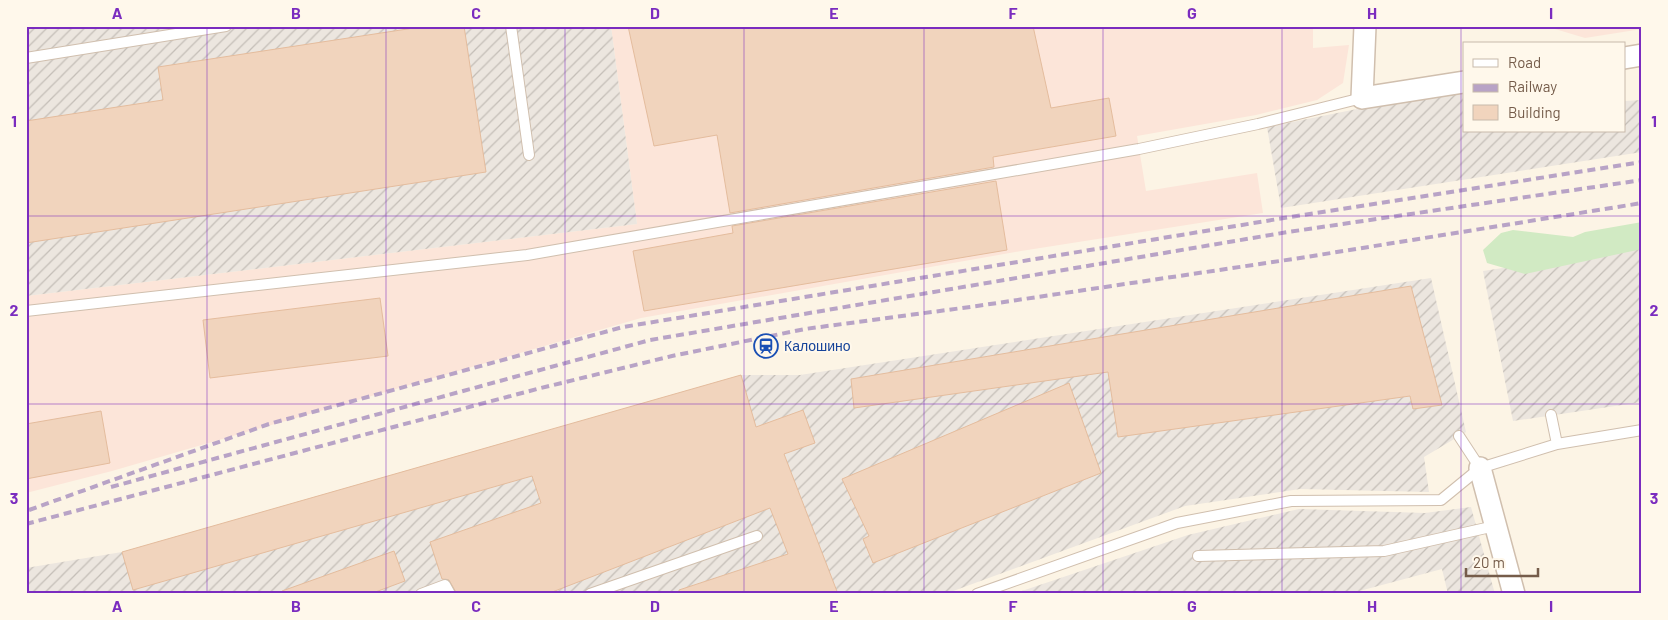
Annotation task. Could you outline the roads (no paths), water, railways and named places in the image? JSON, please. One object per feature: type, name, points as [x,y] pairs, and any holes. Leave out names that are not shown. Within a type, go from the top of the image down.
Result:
[{"type":"street","points":[[1365,26],[1362,103],[1463,82]]},
{"type":"street","points":[[1626,58],[1642,55]]},
{"type":"street","points":[[1480,468],[1514,594]]},
{"type":"lane","points":[[26,58],[226,26]]},
{"type":"lane","points":[[511,26],[529,155]]},
{"type":"lane","points":[[26,311],[527,255],[1139,149],[1362,103]]},
{"type":"lane","points":[[1551,415],[1556,444]]},
{"type":"lane","points":[[977,594],[1177,523],[1290,502],[1442,500],[1480,468],[1556,444],[1642,430]]},
{"type":"lane","points":[[1459,436],[1480,468]]},
{"type":"lane","points":[[1198,556],[1384,551],[1495,526]]},
{"type":"lane","points":[[590,594],[757,536]]},
{"type":"lane","points":[[421,594],[445,585],[450,594]]},
{"type":"railway","points":[[29,510],[269,424],[623,327],[1278,219],[1642,162]]},
{"type":"railway","points":[[111,487],[650,340],[1288,232],[1642,180]]},
{"type":"railway","points":[[26,524],[541,388],[672,356],[805,329],[977,306],[1300,258],[1642,203]]},
{"type":"place","name":"Калошино","points":[[766,346]]}]
